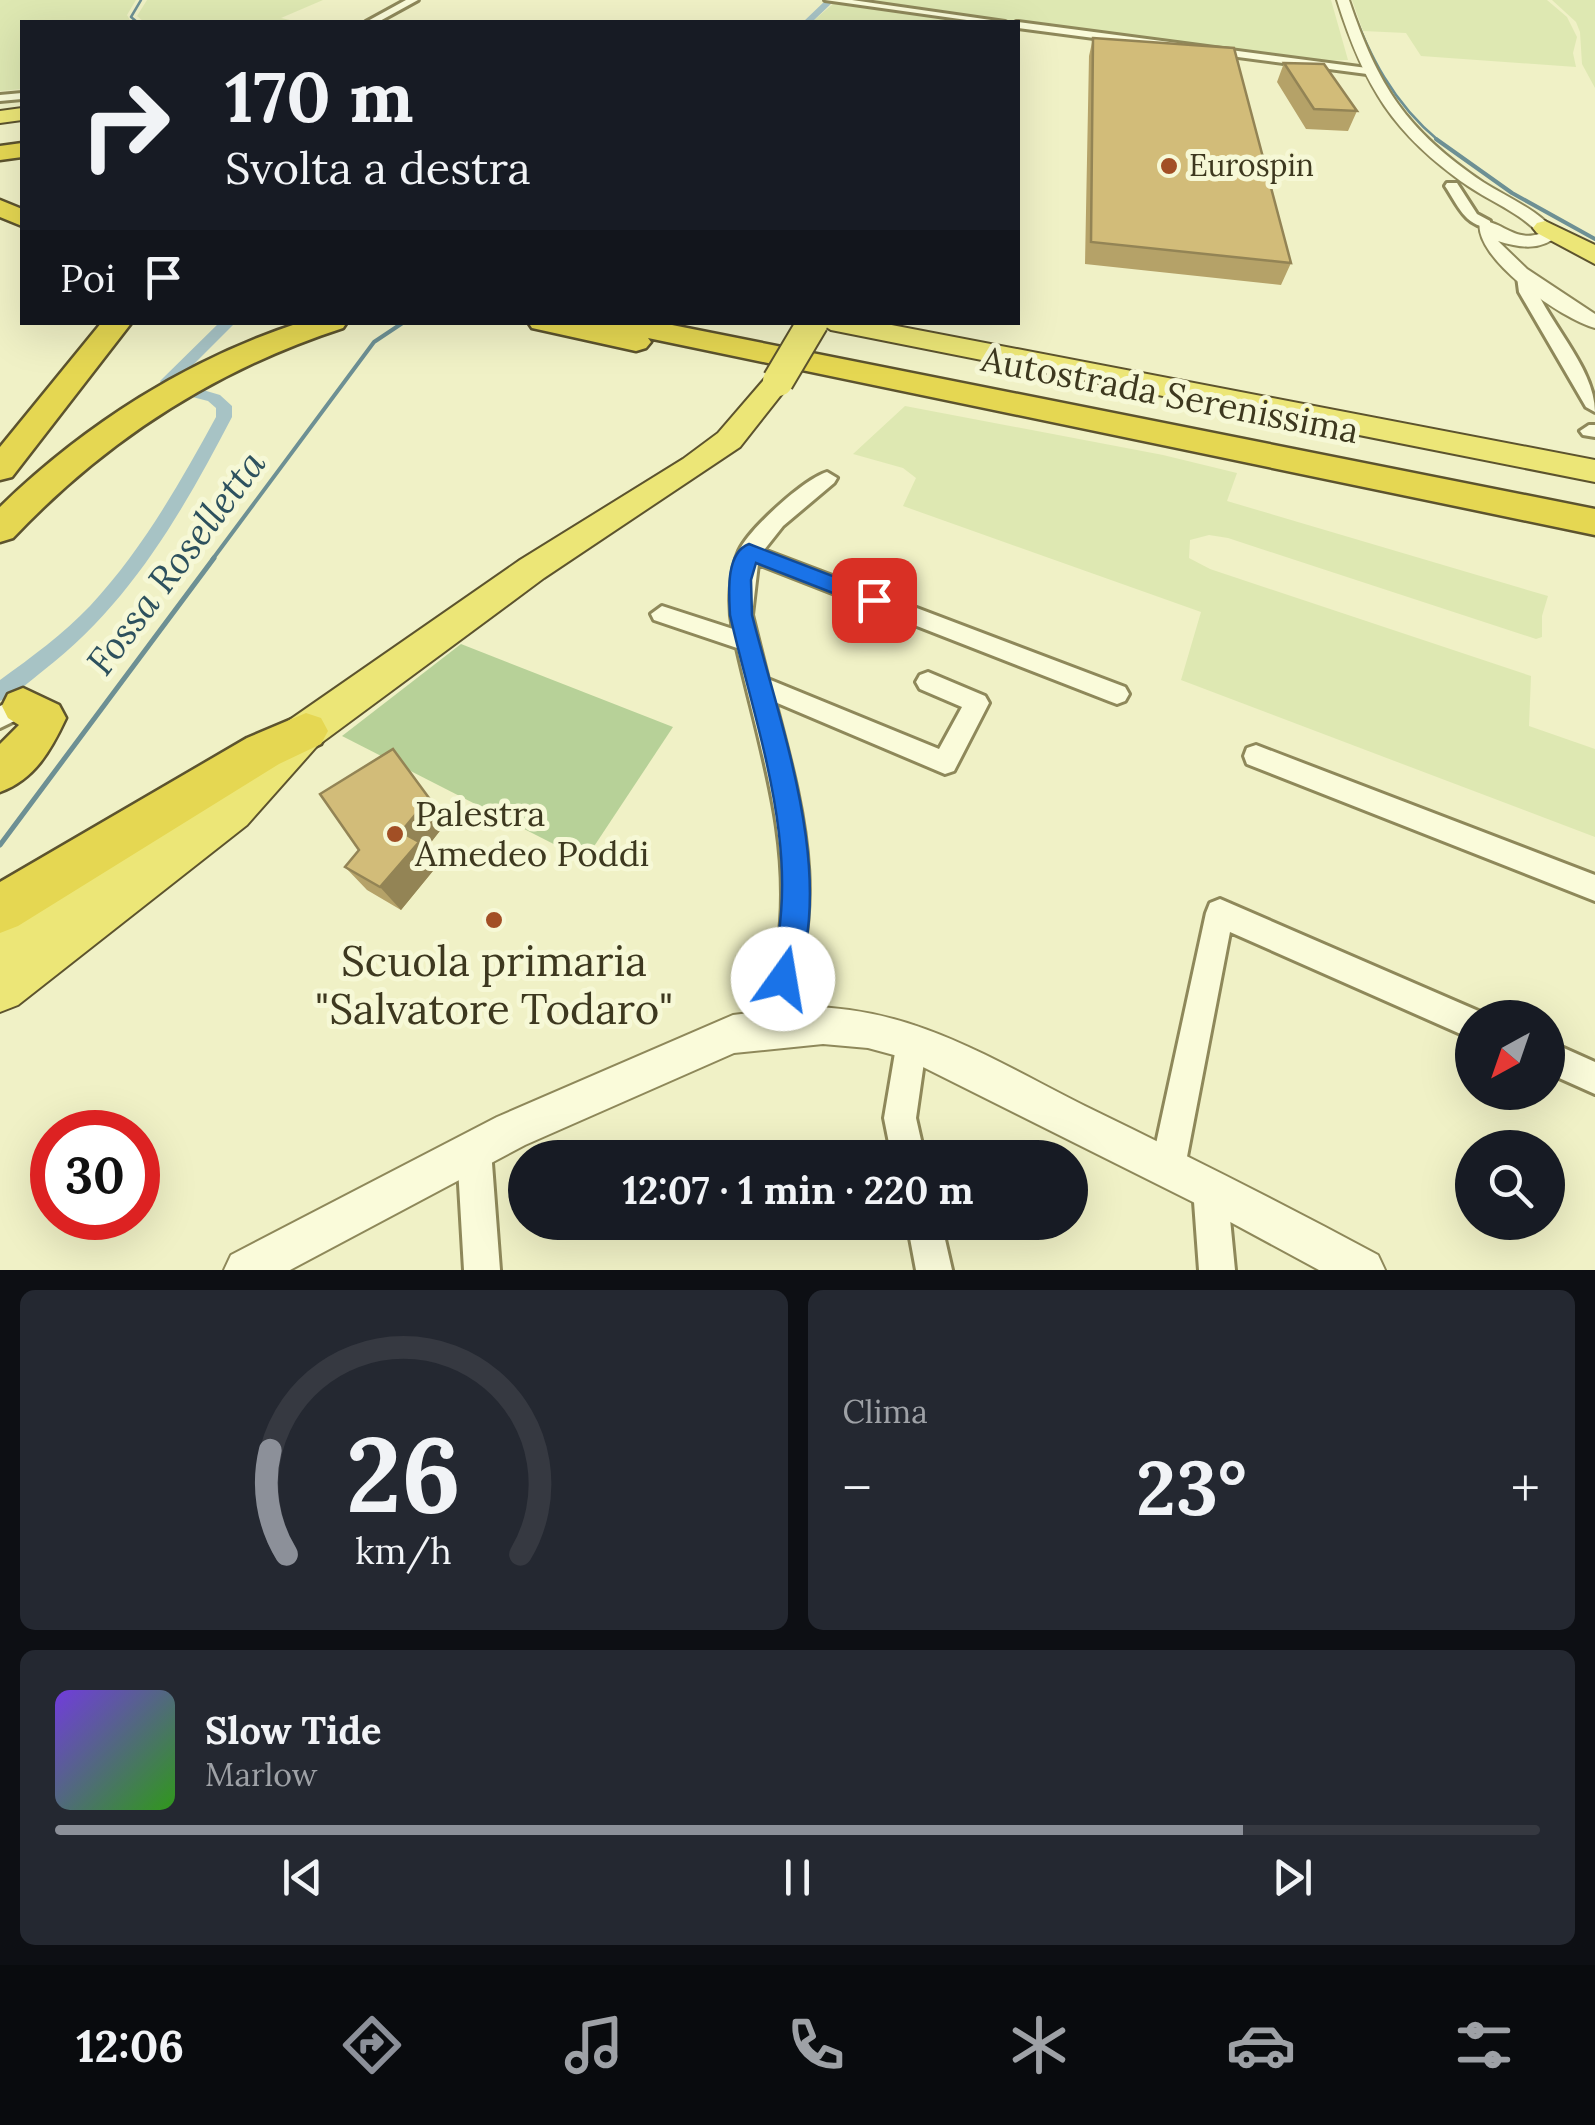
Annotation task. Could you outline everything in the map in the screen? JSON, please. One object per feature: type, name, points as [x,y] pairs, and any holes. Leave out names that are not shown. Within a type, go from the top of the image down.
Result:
[{"type":"highway","points":[[1538,233],[1595,259]]},
{"type":"highway","points":[[0,432],[85,325]]},
{"type":"highway","points":[[0,469],[116,325]]},
{"type":"highway","points":[[0,529],[94,445],[181,389],[268,343],[324,325]]},
{"type":"highway","points":[[557,325],[748,364],[918,385]]},
{"type":"highway","name":"Autostrada Serenissima","points":[[626,325],[1595,522]]},
{"type":"highway","name":"Autostrada Serenissima","points":[[717,325],[1595,500]]},
{"type":"highway","points":[[0,950],[532,570],[729,440],[778,381],[811,325]]},
{"type":"highway","points":[[846,325],[1595,471]]},
{"type":"highway","points":[[891,325],[1593,441]]},
{"type":"highway","points":[[0,508],[86,362]]},
{"type":"highway","points":[[0,772],[33,742],[44,718],[11,712]]},
{"type":"highway","points":[[0,910],[263,751],[306,731]]},
{"type":"highway","points":[[0,926],[306,731]]},
{"type":"highway","points":[[0,987],[232,811],[306,731]]},
{"type":"street","points":[[375,20],[413,0]]},
{"type":"street","points":[[830,0],[985,20]]},
{"type":"street","points":[[1343,0],[1367,71],[1388,102],[1441,159],[1538,233]]},
{"type":"street","points":[[1020,25],[1367,71]]},
{"type":"street","points":[[1452,186],[1472,216],[1538,233]]},
{"type":"street","points":[[1487,193],[1502,207],[1491,222],[1489,240],[1513,266],[1595,322]]},
{"type":"street","points":[[1538,233],[1506,250],[1595,407]]},
{"type":"street","points":[[766,1028],[792,950],[795,866],[792,825],[747,642],[740,580],[749,552],[766,530],[827,478]]},
{"type":"street","points":[[749,552],[1118,694]]},
{"type":"street","points":[[662,614],[747,642]]},
{"type":"street","points":[[756,684],[945,763],[977,703],[928,682]]},
{"type":"street","points":[[1256,756],[1595,888]]},
{"type":"street","points":[[1168,1168],[1220,913],[1455,1017]]},
{"type":"street","points":[[261,1266],[474,1150],[733,1034],[766,1028],[856,1026],[879,1028],[912,1041],[1210,1188],[1363,1270]]},
{"type":"street","points":[[905,1140],[900,1118],[912,1041]]},
{"type":"street","points":[[1565,1065],[1595,1078]]},
{"type":"street","points":[[474,1150],[482,1270]]},
{"type":"street","points":[[1210,1188],[1216,1270]]},
{"type":"street","points":[[928,1240],[934,1270]]},
{"type":"green space","points":[[0,0],[136,0],[127,15],[130,20],[20,20],[20,89],[0,91]]},
{"type":"green space","points":[[147,0],[323,0],[281,18],[290,20],[142,20],[137,16]]},
{"type":"green space","points":[[847,0],[1331,0],[1348,60],[1311,61]]},
{"type":"green space","points":[[1352,0],[1547,0],[1567,17],[1577,37],[1573,53],[1576,67],[1421,56],[1406,33],[1363,31]]},
{"type":"green space","points":[[1552,0],[1595,0],[1595,88],[1582,64],[1576,22]]},
{"type":"green space","points":[[834,3],[956,20],[814,20]]},
{"type":"green space","points":[[905,406],[1163,455],[1237,473],[1227,501],[1548,596],[1542,616],[1542,637],[1536,639],[1228,538],[1209,535],[1190,540],[1189,558],[1210,569],[1531,676],[1529,726],[1595,749],[1595,837],[1181,680],[1201,612],[903,506],[916,478],[903,468],[853,454]]},
{"type":"green space","points":[[461,644],[673,727],[585,860],[342,736]]},
{"type":"building","name":"Eurospin","points":[[1093,38],[1234,48],[1291,263],[1091,242]]},
{"type":"building","points":[[1284,63],[1324,64],[1357,111],[1314,109]]},
{"type":"building","points":[[393,749],[429,798],[401,832],[419,842],[380,887],[345,867],[359,850],[320,794]]},
{"type":"waterway","name":"Fossa Roselletta","points":[[135,20],[131,17],[141,0]]},
{"type":"waterway","points":[[809,20],[831,0]]},
{"type":"waterway","points":[[1349,0],[1384,77],[1408,111],[1439,141]]},
{"type":"waterway","points":[[1436,139],[1512,193],[1595,239]]},
{"type":"waterway","points":[[0,692],[96,612],[138,561],[176,503],[224,417],[224,406],[214,398],[170,387],[168,381],[226,325]]},
{"type":"waterway","name":"Fossa Roselletta","points":[[212,560],[374,342],[400,325]]},
{"type":"waterway","name":"Fossa Roselletta","points":[[0,845],[214,558]]},
{"type":"place","name":"Eurospin","points":[[1169,166]]},
{"type":"place","name":"Palestra Amedeo Poddi","points":[[395,834]]},
{"type":"place","name":"Scuola primaria \"Salvatore Todaro\"","points":[[494,920]]},
{"type":"route","points":[[783,979],[792,950],[796,908],[792,825],[741,615],[740,580],[749,552],[874,600]]}]
